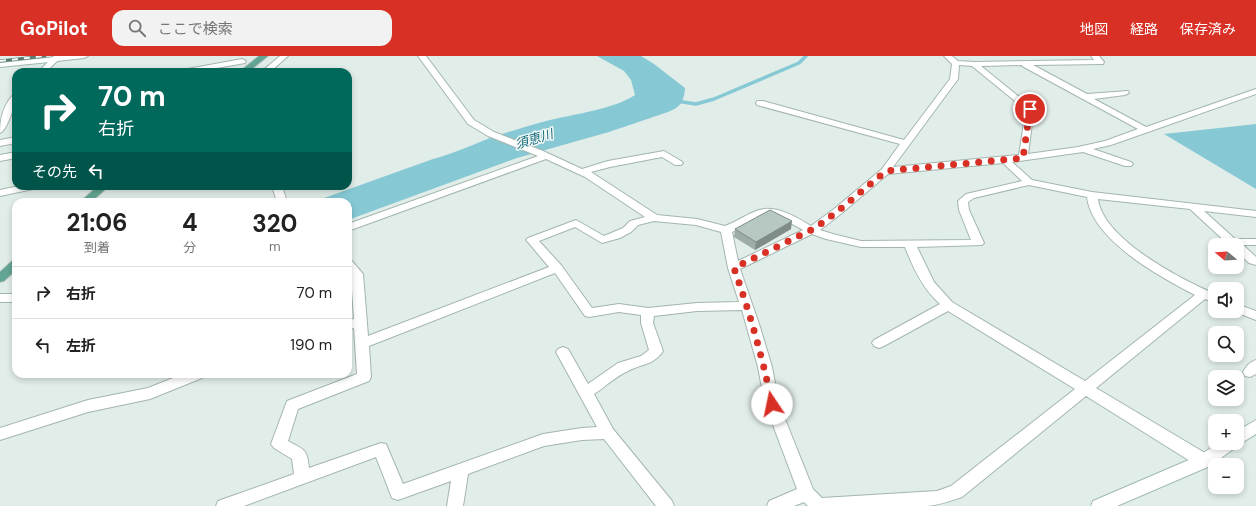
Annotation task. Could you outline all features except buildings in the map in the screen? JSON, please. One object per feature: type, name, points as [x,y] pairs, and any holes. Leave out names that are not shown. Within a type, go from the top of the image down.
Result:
[{"type":"main road","points":[[248,68],[264,56]]},
{"type":"main road","points":[[90,198],[99,190]]},
{"type":"main road","points":[[0,278],[12,268]]},
{"type":"street","points":[[0,65],[57,57],[84,56]]},
{"type":"street","points":[[270,68],[284,56]]},
{"type":"street","points":[[422,56],[471,122],[491,134],[543,154],[582,172],[654,218]]},
{"type":"street","points":[[948,56],[956,64],[1100,62],[1096,56]]},
{"type":"street","points":[[46,68],[57,57]]},
{"type":"street","points":[[199,68],[247,57]]},
{"type":"street","points":[[233,68],[247,57]]},
{"type":"street","points":[[734,268],[811,230],[838,211],[886,171],[905,143],[954,79],[956,64]]},
{"type":"street","points":[[974,64],[1030,109],[1023,158]]},
{"type":"street","points":[[1025,64],[1146,130]]},
{"type":"street","points":[[886,171],[1023,158],[1082,149],[1108,143],[1256,92]]},
{"type":"street","points":[[1086,97],[1126,93]]},
{"type":"street","points":[[0,104],[12,100]]},
{"type":"street","points":[[0,127],[12,102]]},
{"type":"street","points":[[760,103],[905,143]]},
{"type":"street","points":[[6,116],[12,115]]},
{"type":"street","points":[[0,142],[12,140]]},
{"type":"street","points":[[1082,149],[1128,164]]},
{"type":"street","points":[[352,226],[543,154]]},
{"type":"street","points":[[582,172],[608,164],[664,154],[678,163]]},
{"type":"street","points":[[0,158],[12,156]]},
{"type":"street","points":[[1005,160],[1029,182]]},
{"type":"street","points":[[747,306],[697,306],[648,312],[619,308],[589,313],[557,268],[532,240],[576,223],[602,240],[616,236],[627,230],[634,223],[654,218],[697,222],[726,230],[742,224],[761,213],[775,213],[790,218],[811,230],[830,237],[861,244],[978,243],[964,210],[963,201],[970,196],[1029,182],[1092,195],[1256,214]]},
{"type":"street","points":[[0,193],[15,190]]},
{"type":"street","points":[[1092,195],[1095,212],[1114,234],[1136,255],[1168,276],[1208,296]]},
{"type":"street","points":[[1193,207],[1228,238]]},
{"type":"street","points":[[726,230],[734,268],[763,361],[772,404],[807,493],[818,506],[937,498],[956,492],[1085,389],[1208,298]]},
{"type":"street","points":[[1244,243],[1256,242]]},
{"type":"street","points":[[910,244],[925,280],[938,296],[948,305],[1204,461]]},
{"type":"street","points":[[1244,252],[1256,261]]},
{"type":"street","points":[[302,478],[300,456],[279,444],[292,405],[364,377],[362,343],[354,323],[357,274],[352,268]]},
{"type":"street","points":[[362,343],[557,268]]},
{"type":"street","points":[[0,298],[12,298]]},
{"type":"street","points":[[879,343],[948,305]]},
{"type":"street","points":[[1244,311],[1256,316]]},
{"type":"street","points":[[585,393],[623,368],[646,360],[656,351],[647,323],[648,312]]},
{"type":"street","points":[[563,352],[608,434],[666,506]]},
{"type":"street","points":[[0,434],[88,406],[150,393],[186,378]]},
{"type":"street","points":[[1244,434],[1256,426]]},
{"type":"street","points":[[224,506],[381,449],[398,493],[543,440],[582,434],[608,434]]},
{"type":"street","points":[[1099,506],[1204,461],[1220,450]]},
{"type":"street","points":[[455,506],[460,471]]},
{"type":"street","points":[[775,506],[807,493]]},
{"type":"water","name":"須恵川","points":[[597,56],[641,56],[685,88],[683,100],[679,106],[668,112],[609,132],[517,158],[352,219],[352,198],[324,198],[346,190],[352,190],[352,188],[451,154],[520,128],[594,110],[626,100],[635,95],[631,80],[624,71]]},
{"type":"water","points":[[1256,124],[1256,189],[1164,134]]},
{"type":"waterway","points":[[676,101],[696,104],[714,99],[799,63],[806,56]]},
{"type":"railway","points":[[0,61],[45,56]]},
{"type":"route","points":[[772,404],[765,367],[754,327],[734,268],[815,228],[886,171],[996,162],[1023,158],[1030,109]]}]
